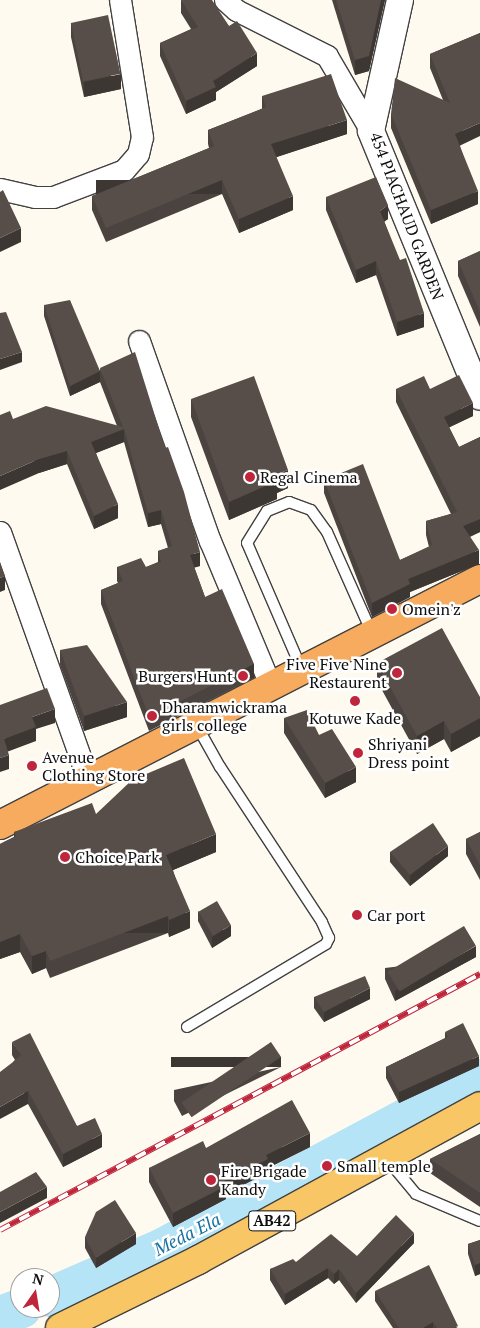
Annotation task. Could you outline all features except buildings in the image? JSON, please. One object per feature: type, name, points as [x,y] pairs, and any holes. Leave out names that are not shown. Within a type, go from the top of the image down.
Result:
[{"type":"highway","points":[[0,825],[89,782],[480,579]]},
{"type":"main road","name":"AB42","points":[[60,1328],[198,1260],[480,1106]]},
{"type":"street","points":[[0,189],[35,197],[53,197],[124,170],[138,154],[142,137],[120,0]]},
{"type":"street","points":[[225,0],[236,10],[327,56],[371,131]]},
{"type":"street","name":"454 PIACHAUD GARDEN","points":[[400,0],[371,131],[480,397]]},
{"type":"street","points":[[139,341],[210,541],[271,687]]},
{"type":"street","points":[[0,532],[89,782]]},
{"type":"lane","points":[[303,671],[247,543],[268,511],[288,502],[311,510],[327,532],[373,634]]},
{"type":"lane","points":[[187,1026],[326,944],[329,938],[280,855],[220,767],[197,726]]},
{"type":"lane","points":[[386,1158],[416,1194],[480,1221]]},
{"type":"waterway","name":"Meda Ela","points":[[60,1293],[163,1248],[480,1079]]},
{"type":"waterway","name":"Meda Ela","points":[[0,1316],[10,1312]]},
{"type":"railway","points":[[0,1230],[480,974]]},
{"type":"place","name":"Regal Cinema","points":[[250,477]]},
{"type":"place","name":"Omein'z","points":[[392,609]]},
{"type":"place","name":"Five Five Nine Restaurent","points":[[397,673]]},
{"type":"place","name":"Burgers Hunt","points":[[243,676]]},
{"type":"place","name":"Kotuwe Kade","points":[[355,701]]},
{"type":"place","name":"Dharamwickrama girls college","points":[[152,716]]},
{"type":"place","name":"Shriyani Dress point","points":[[358,753]]},
{"type":"place","name":"Avenue Clothing Store","points":[[32,766]]},
{"type":"place","name":"Choice Park","points":[[65,857]]},
{"type":"place","name":"Car port","points":[[357,915]]},
{"type":"place","name":"Small temple","points":[[327,1166]]},
{"type":"place","name":"Fire Brigade Kandy","points":[[211,1180]]}]
